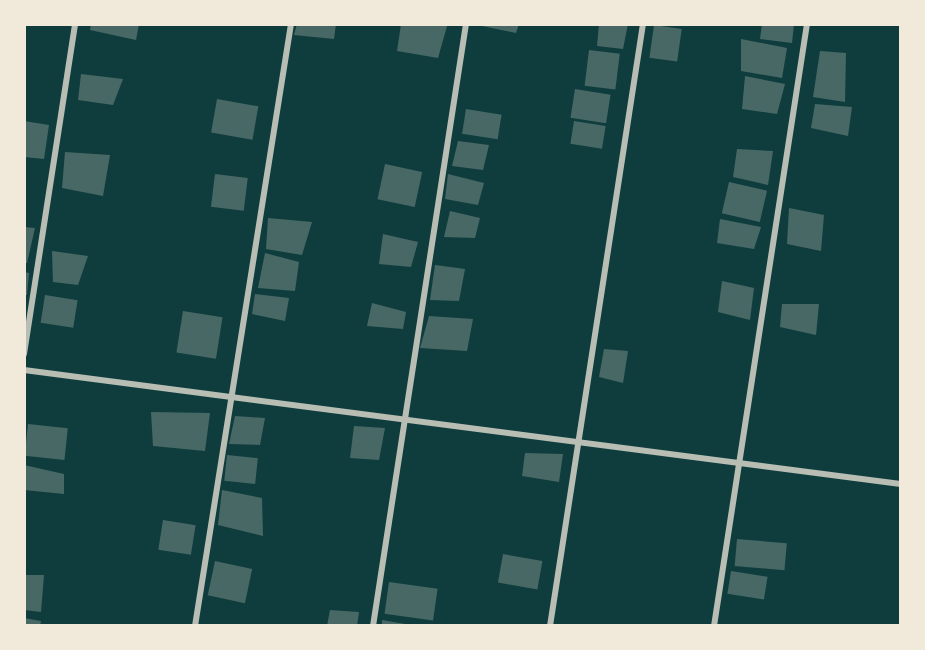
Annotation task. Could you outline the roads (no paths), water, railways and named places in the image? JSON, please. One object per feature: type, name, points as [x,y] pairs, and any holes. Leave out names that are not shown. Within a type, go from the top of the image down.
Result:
[{"type":"street","points":[[24,354],[75,24]]},
{"type":"street","points":[[195,626],[291,24]]},
{"type":"street","points":[[373,626],[466,24]]},
{"type":"street","points":[[550,626],[643,24]]},
{"type":"street","points":[[714,626],[807,24]]},
{"type":"street","points":[[24,370],[901,483]]}]
